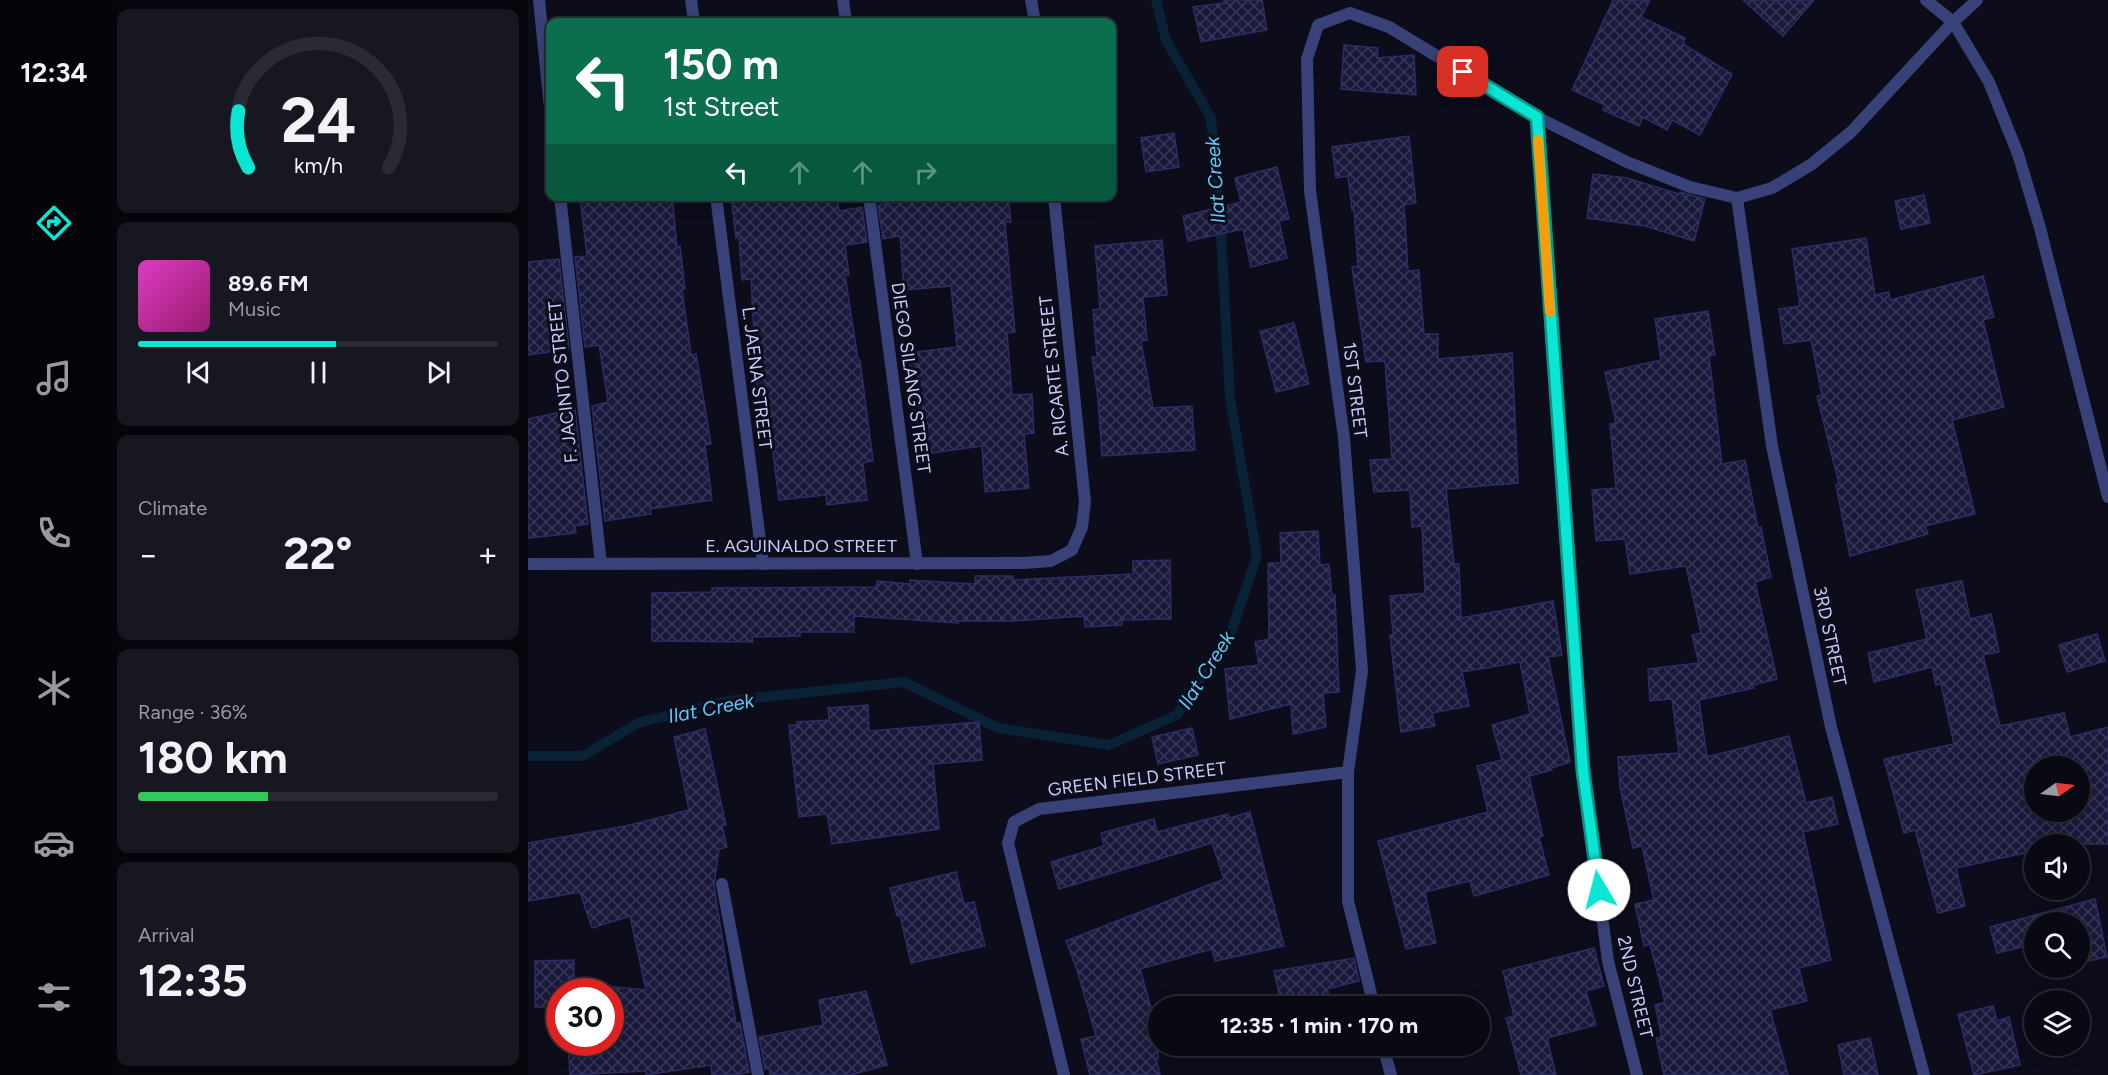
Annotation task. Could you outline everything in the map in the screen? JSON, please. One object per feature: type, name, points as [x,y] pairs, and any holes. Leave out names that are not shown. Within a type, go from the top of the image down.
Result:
[{"type":"street","points":[[539,0],[546,69]]},
{"type":"street","points":[[691,0],[693,18]]},
{"type":"street","points":[[843,0],[845,18]]},
{"type":"street","points":[[1031,0],[1034,18]]},
{"type":"street","points":[[1926,0],[1953,22],[1989,82],[2018,154],[2040,228],[2108,498]]},
{"type":"street","points":[[1537,117],[1627,162],[1690,187],[1737,198],[1772,188],[1820,157],[1851,132],[1953,22],[1977,0]]},
{"type":"street","name":"1ST STREET","points":[[1372,996],[1348,902],[1348,772],[1362,671],[1344,438],[1310,191],[1307,59],[1318,25],[1350,13],[1389,27],[1537,117]]},
{"type":"street","name":"2ND STREET","points":[[1537,117],[1583,771],[1608,961],[1637,1075]]},
{"type":"street","name":"3RD STREET","points":[[1737,198],[1772,446],[1828,715],[1924,1075]]},
{"type":"street","name":"F. JACINTO STREET","points":[[561,201],[601,564]]},
{"type":"street","name":"L. JAENA STREET","points":[[717,201],[763,564]]},
{"type":"street","name":"DIEGO SILANG STREET","points":[[870,201],[917,564]]},
{"type":"street","name":"A. RICARTE STREET","points":[[1055,201],[1085,502],[1082,527],[1072,550]]},
{"type":"street","name":"E. AGUINALDO STREET","points":[[528,564],[1024,563],[1051,561],[1072,550]]},
{"type":"street","name":"GREEN FIELD STREET","points":[[1064,1075],[1008,843],[1014,822],[1040,809],[1348,772]]},
{"type":"street","points":[[722,884],[758,1075]]},
{"type":"street","points":[[1386,1056],[1391,1075]]},
{"type":"building","points":[[1224,0],[1262,0],[1267,30],[1201,42],[1193,7],[1224,3]]},
{"type":"building","points":[[1613,0],[1650,0],[1641,17],[1685,38],[1683,44],[1732,74],[1700,135],[1672,120],[1667,130],[1643,117],[1639,126],[1603,110],[1605,105],[1572,90]]},
{"type":"building","points":[[1743,0],[1814,0],[1783,36]]},
{"type":"building","points":[[1344,45],[1378,48],[1377,58],[1414,55],[1416,95],[1341,89]]},
{"type":"building","points":[[1174,133],[1179,167],[1146,172],[1141,138]]},
{"type":"building","points":[[1409,136],[1416,203],[1404,205],[1408,271],[1419,270],[1424,334],[1438,334],[1438,359],[1512,353],[1518,483],[1446,489],[1454,564],[1459,564],[1461,618],[1553,601],[1562,655],[1548,657],[1570,762],[1529,776],[1543,836],[1539,837],[1549,875],[1474,896],[1470,881],[1425,892],[1436,943],[1406,949],[1378,841],[1488,812],[1477,766],[1502,760],[1492,725],[1530,714],[1520,662],[1462,672],[1469,706],[1432,713],[1435,726],[1401,732],[1390,635],[1393,635],[1390,596],[1425,593],[1422,526],[1412,527],[1410,490],[1374,492],[1370,460],[1392,459],[1385,361],[1366,362],[1352,267],[1358,266],[1354,210],[1352,210],[1348,176],[1336,178],[1332,147]]},
{"type":"building","points":[[1277,167],[1289,219],[1279,221],[1287,258],[1251,267],[1243,229],[1188,241],[1183,216],[1241,202],[1235,178]]},
{"type":"building","points":[[1593,174],[1627,178],[1679,194],[1680,192],[1705,199],[1694,241],[1645,226],[1587,218]]},
{"type":"building","points":[[1924,195],[1930,223],[1901,229],[1895,201]]},
{"type":"building","points":[[581,201],[672,201],[677,247],[680,246],[685,289],[682,289],[691,355],[696,354],[711,444],[705,445],[712,500],[650,509],[651,514],[605,521],[592,406],[608,402],[599,345],[585,347],[575,257],[587,256]]},
{"type":"building","points":[[732,201],[838,201],[839,211],[862,207],[867,242],[845,245],[849,275],[845,275],[858,360],[860,360],[873,461],[863,463],[867,500],[827,505],[826,495],[779,500],[765,391],[758,392],[753,352],[755,351],[751,279],[742,280],[739,238],[736,238]]},
{"type":"building","points":[[902,201],[1009,201],[1011,222],[1005,222],[1015,332],[1007,333],[1012,395],[1032,394],[1034,433],[1024,434],[1029,488],[985,492],[982,446],[917,455],[909,353],[957,347],[951,286],[904,290],[900,236],[883,239],[878,205]]},
{"type":"building","points":[[1866,238],[1875,295],[1889,292],[1890,300],[1983,276],[1994,317],[1983,320],[2004,407],[1952,420],[1975,514],[1925,526],[1928,534],[1850,556],[1836,485],[1839,484],[1817,396],[1822,395],[1811,340],[1784,344],[1779,309],[1800,306],[1792,249]]},
{"type":"building","points":[[1162,240],[1167,295],[1143,297],[1147,340],[1141,341],[1153,408],[1192,406],[1195,450],[1102,456],[1098,398],[1092,357],[1097,357],[1093,310],[1100,309],[1095,246]]},
{"type":"building","points":[[559,259],[569,349],[528,355],[528,262]]},
{"type":"building","points":[[1708,311],[1715,355],[1709,356],[1722,464],[1745,460],[1758,528],[1761,527],[1771,577],[1755,582],[1777,679],[1753,685],[1754,688],[1699,700],[1707,757],[1789,736],[1806,803],[1832,797],[1838,824],[1803,832],[1831,960],[1799,968],[1807,1001],[1770,1010],[1788,1075],[1664,1075],[1656,1038],[1662,1037],[1655,1005],[1665,1002],[1650,944],[1644,946],[1635,904],[1654,900],[1642,846],[1633,848],[1620,787],[1618,757],[1679,753],[1672,699],[1650,701],[1648,669],[1699,663],[1692,635],[1701,633],[1686,566],[1630,574],[1625,539],[1596,541],[1592,490],[1616,488],[1610,424],[1616,423],[1605,372],[1661,360],[1655,319]]},
{"type":"building","points":[[1294,323],[1309,384],[1276,392],[1260,331]]},
{"type":"building","points":[[575,409],[588,524],[575,526],[576,533],[528,538],[528,419]]},
{"type":"building","points":[[1318,531],[1320,565],[1329,564],[1332,595],[1335,595],[1339,692],[1323,693],[1326,727],[1293,734],[1291,704],[1230,719],[1225,669],[1259,665],[1255,642],[1269,639],[1268,563],[1281,563],[1280,533]]},
{"type":"building","points":[[1170,560],[1171,619],[1122,620],[1122,625],[1085,627],[1084,616],[1014,621],[958,621],[958,623],[854,616],[854,632],[800,632],[800,636],[752,637],[753,642],[652,641],[652,593],[712,592],[712,588],[876,587],[877,581],[910,584],[910,580],[975,584],[975,576],[1013,576],[1013,580],[1133,574],[1133,561]]},
{"type":"building","points":[[1962,581],[1970,619],[1991,614],[1999,652],[1983,655],[2000,726],[2064,713],[2070,737],[2108,727],[2108,844],[2090,844],[2090,834],[2024,834],[2024,853],[1956,868],[1965,906],[1938,913],[1915,830],[1904,833],[1884,759],[1954,744],[1941,684],[1936,685],[1932,667],[1874,682],[1868,653],[1927,639],[1916,590]]},
{"type":"building","points":[[2097,634],[2105,661],[2067,672],[2059,645]]},
{"type":"building","points":[[868,705],[869,731],[979,722],[982,760],[933,764],[939,829],[832,844],[827,814],[799,817],[789,725],[798,725],[797,722],[829,720],[828,708]]},
{"type":"building","points":[[1192,728],[1198,755],[1158,764],[1152,737]]},
{"type":"building","points":[[705,729],[726,825],[722,825],[727,847],[719,849],[714,886],[736,1024],[740,1023],[749,1072],[736,1075],[712,1075],[711,1065],[646,1075],[646,1071],[570,1075],[569,1056],[624,1056],[624,988],[646,990],[630,916],[592,928],[580,892],[528,901],[528,843],[626,826],[689,810],[674,737]]},
{"type":"building","points":[[1250,812],[1284,946],[1215,961],[1212,949],[1140,969],[1148,997],[1148,1056],[1158,1056],[1156,1059],[1160,1075],[1090,1075],[1081,1039],[1096,1036],[1066,941],[1224,879],[1212,843],[1059,889],[1051,862],[1104,846],[1101,833],[1154,819],[1157,832],[1228,814],[1229,818]]},
{"type":"building","points":[[956,872],[964,904],[974,902],[985,946],[911,963],[900,915],[897,916],[890,888]]},
{"type":"building","points":[[2095,899],[2107,957],[2090,961],[2090,912],[2046,912]]},
{"type":"building","points":[[2024,918],[2024,946],[1997,953],[1990,927]]},
{"type":"building","points":[[1594,948],[1604,986],[1586,991],[1596,1025],[1547,1038],[1556,1075],[1521,1075],[1506,1018],[1514,1016],[1503,971]]},
{"type":"building","points":[[1354,958],[1359,981],[1327,989],[1329,996],[1280,996],[1274,971]]},
{"type":"building","points":[[574,960],[574,978],[546,978],[546,1007],[535,1007],[535,961]]},
{"type":"building","points":[[866,991],[887,1065],[850,1075],[770,1075],[769,1068],[765,1069],[759,1037],[823,1025],[819,1000]]},
{"type":"building","points":[[1993,1006],[1997,1021],[2009,1017],[2020,1065],[1974,1075],[1958,1014]]},
{"type":"building","points":[[1870,1038],[1878,1075],[1844,1075],[1838,1045]]},
{"type":"waterway","name":"Ilat Creek","points":[[528,756],[583,756],[638,723],[727,701],[904,682],[998,728],[1109,745],[1177,715],[1231,632],[1257,556],[1230,398],[1221,236],[1211,118],[1166,40],[1156,0]]},
{"type":"slow traffic","points":[[1538,140],[1550,312]]},
{"type":"route","points":[[1463,72],[1537,117],[1583,771],[1599,890]]}]
